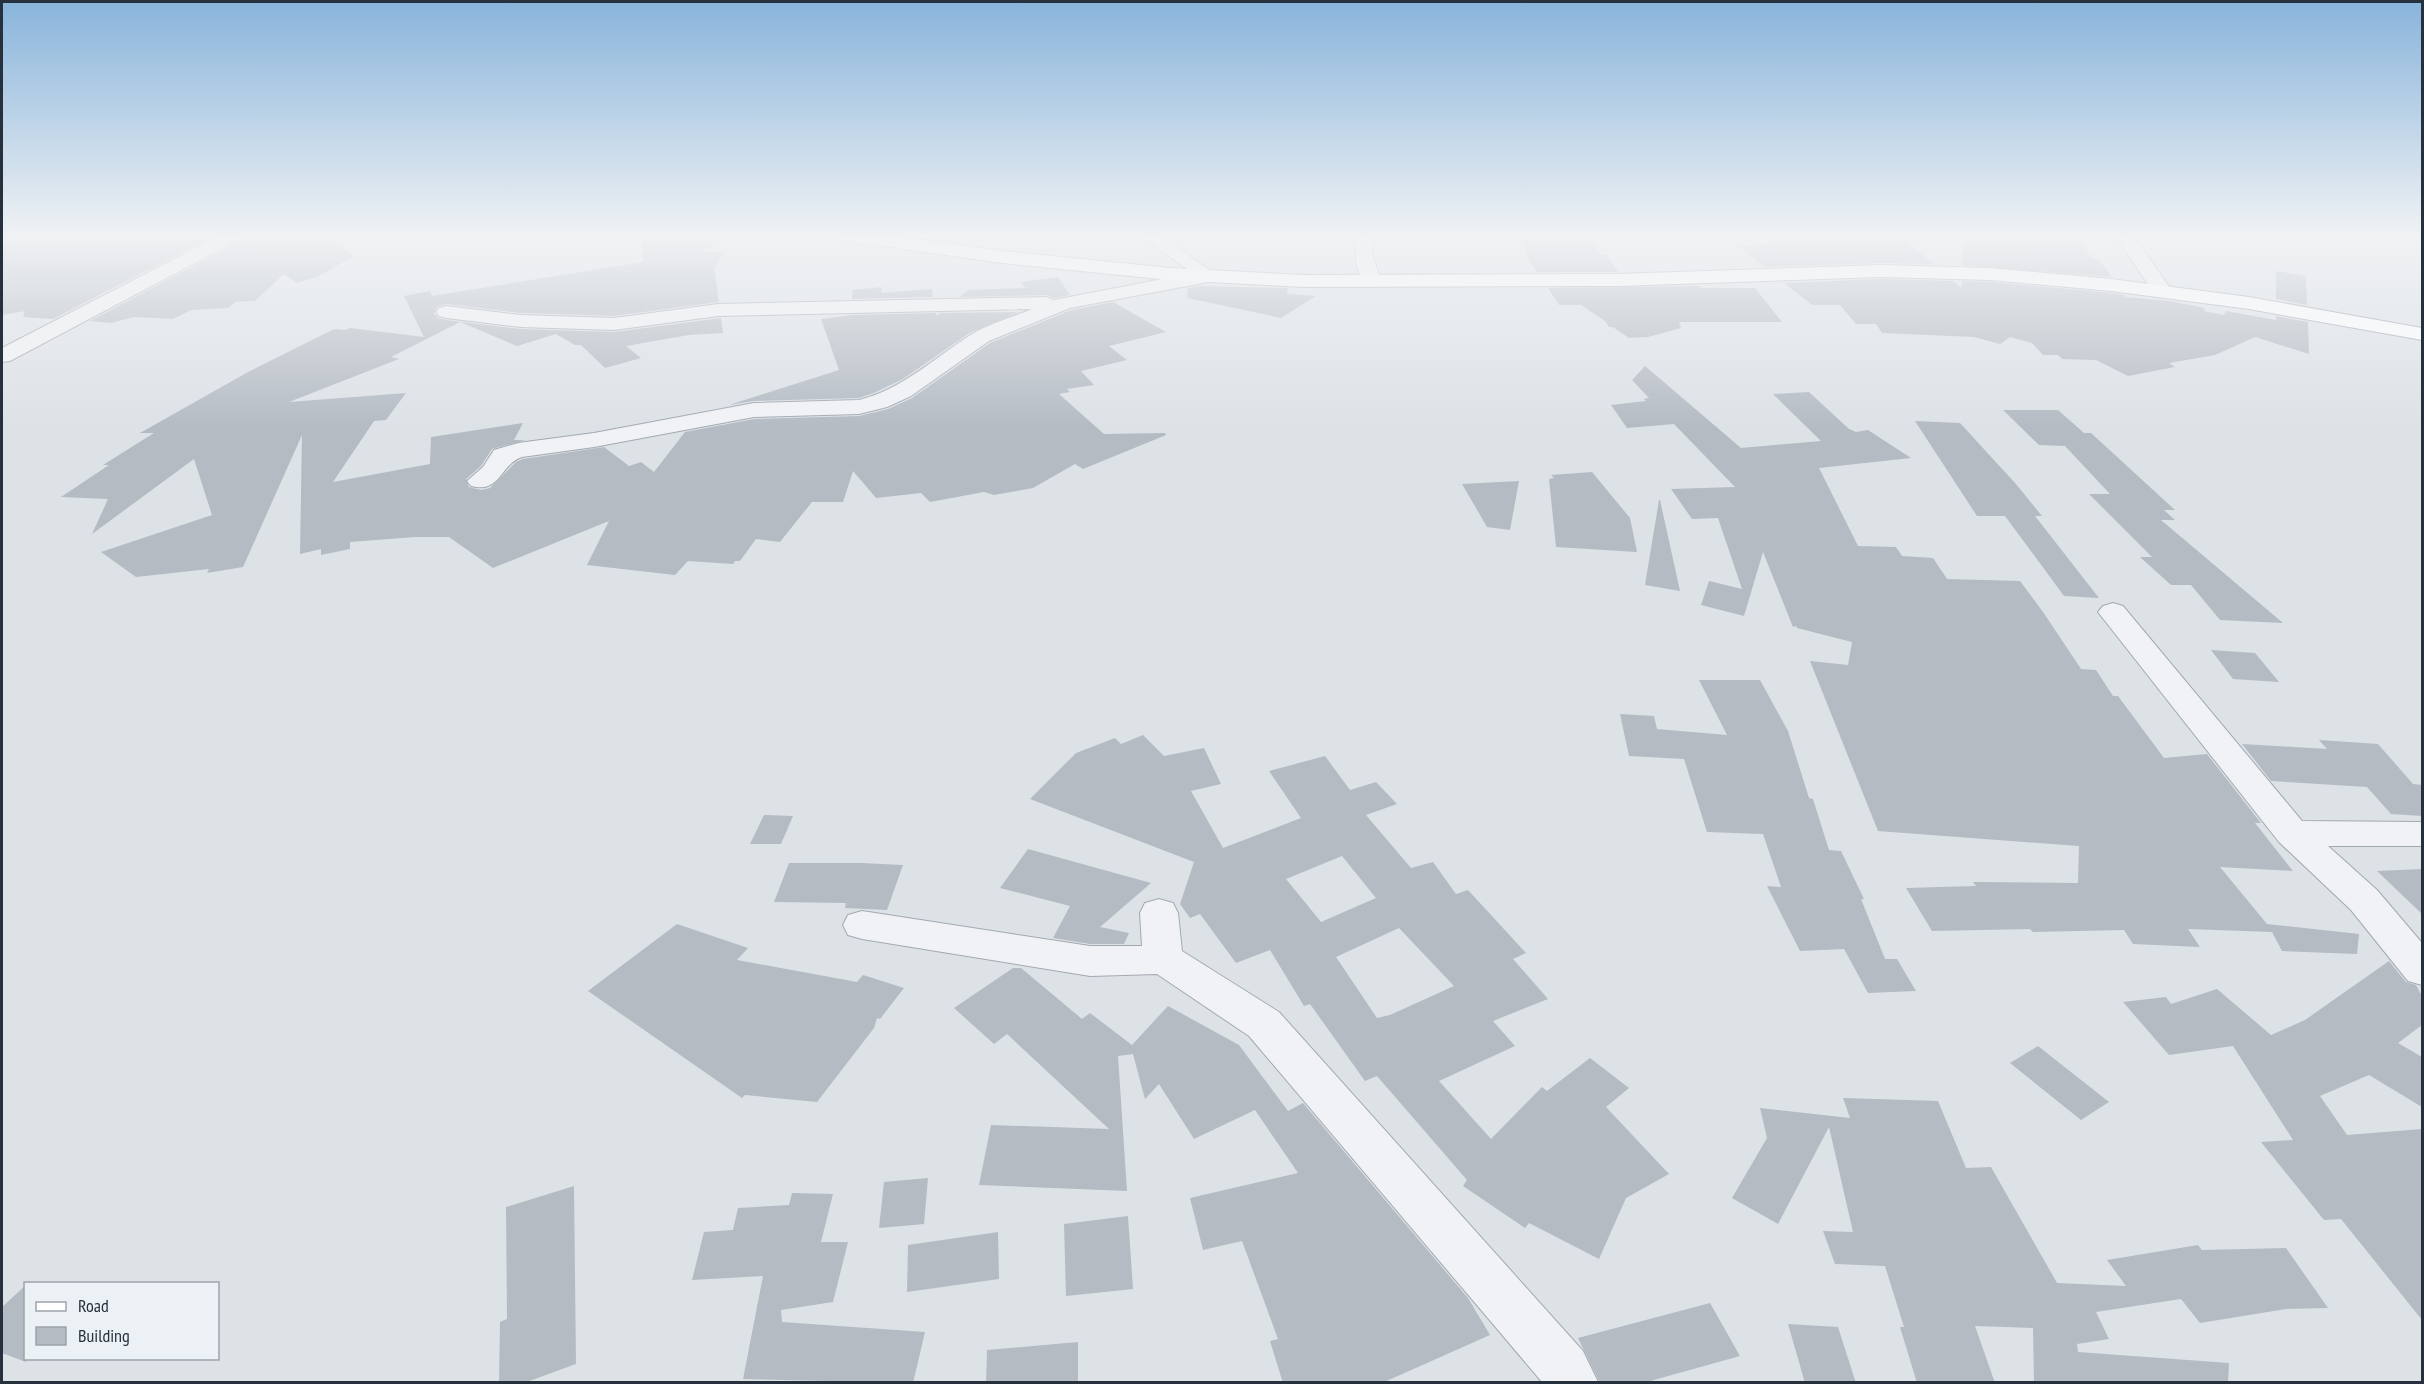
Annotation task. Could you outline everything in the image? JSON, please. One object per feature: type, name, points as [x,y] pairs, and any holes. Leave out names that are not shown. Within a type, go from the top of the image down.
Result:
[{"type":"main road","points":[[2214,299],[2422,334]]},
{"type":"street","points":[[2,356],[112,299]]},
{"type":"street","points":[[446,312],[521,321],[614,324],[718,310],[1065,303],[1089,299]]},
{"type":"street","points":[[480,481],[492,472],[503,455],[518,450],[594,440],[754,410],[859,407],[879,402],[903,391],[982,337],[1065,303]]},
{"type":"street","points":[[2113,612],[2292,833],[2364,900],[2422,970]]},
{"type":"street","points":[[2292,833],[2422,834]]},
{"type":"street","points":[[1159,913],[1159,930],[1164,959]]},
{"type":"street","points":[[862,925],[1090,961],[1121,962],[1164,959],[1264,1024],[1565,1370],[1572,1383]]},
{"type":"building","points":[[2,299],[93,299],[53,319],[23,317],[25,311],[2,315]]},
{"type":"building","points":[[132,299],[258,299],[255,301],[235,302],[229,308],[191,310],[173,319],[134,317],[111,323],[90,321]]},
{"type":"building","points":[[405,299],[718,299],[719,302],[614,316],[521,313],[446,304],[437,307],[434,313],[438,318],[446,320],[521,329],[614,332],[721,318],[723,333],[689,335],[626,346],[641,358],[605,368],[581,345],[575,345],[556,334],[517,346],[460,322],[391,357],[399,359],[289,402],[406,393],[386,420],[374,421],[333,482],[430,464],[431,437],[523,423],[514,440],[525,440],[492,449],[481,466],[466,479],[469,487],[481,490],[490,488],[516,462],[523,459],[604,447],[629,466],[641,462],[654,472],[685,432],[754,419],[859,416],[888,409],[912,398],[990,343],[1071,310],[1113,302],[1166,332],[1109,346],[1127,360],[1081,371],[1094,385],[1067,389],[1070,392],[1059,394],[1104,434],[1165,433],[1166,435],[1083,469],[1075,464],[1033,488],[994,495],[984,492],[930,502],[921,493],[876,498],[853,471],[843,502],[812,502],[780,542],[756,539],[740,561],[735,561],[733,564],[688,561],[675,575],[587,565],[609,521],[493,568],[449,537],[350,542],[350,549],[321,555],[321,549],[300,554],[302,435],[243,567],[207,573],[209,569],[136,577],[101,552],[212,515],[194,459],[92,534],[108,499],[61,497],[109,465],[103,465],[154,433],[140,433],[248,372],[334,329],[350,328],[424,337]]},
{"type":"building","points":[[1190,299],[1312,299],[1281,318]]},
{"type":"building","points":[[1555,299],[1763,299],[1782,322],[1679,322],[1681,328],[1648,337],[1629,338],[1613,327],[1609,327],[1605,321],[1581,305],[1559,305]]},
{"type":"building","points":[[1804,299],[2143,299],[2170,301],[2205,308],[2204,311],[2224,315],[2226,311],[2276,320],[2276,316],[2308,322],[2309,354],[2255,337],[2215,355],[2169,363],[2175,367],[2128,376],[2096,360],[2062,359],[2058,355],[2043,355],[2032,343],[2010,337],[2000,344],[1974,337],[1882,333],[1876,324],[1856,324],[1840,305],[1812,305]]},
{"type":"building","points":[[2276,299],[2307,299],[2307,305]]},
{"type":"building","points":[[1019,312],[971,332],[903,379],[859,398],[754,401],[729,405],[839,370],[821,319],[852,315],[936,313],[937,316],[940,313]]},
{"type":"building","points":[[1645,366],[1741,448],[1821,441],[1773,394],[1809,392],[1849,429],[1856,432],[1868,430],[1911,458],[1819,468],[1858,546],[1896,547],[1902,556],[1933,558],[1947,579],[2020,581],[2081,669],[2096,670],[2113,696],[2118,696],[2164,758],[2207,754],[2261,823],[2255,823],[2293,871],[2220,867],[2267,924],[2359,934],[2357,954],[2282,951],[2272,932],[2188,929],[2200,947],[2133,944],[2124,930],[1932,931],[1906,888],[1976,886],[1973,882],[2078,883],[2079,846],[1878,831],[1810,661],[1848,665],[1852,642],[1793,627],[1763,552],[1744,616],[1701,605],[1709,581],[1742,589],[1718,518],[1692,519],[1671,489],[1735,487],[1674,424],[1627,428],[1611,405],[1646,401],[1644,399],[1649,398],[1632,380]]},
{"type":"building","points":[[2003,410],[2058,410],[2084,433],[2091,433],[2175,510],[2164,510],[2175,520],[2161,520],[2283,623],[2220,620],[2191,585],[2171,585],[2140,557],[2152,557],[2089,494],[2110,494],[2065,446],[2039,445]]},
{"type":"building","points":[[1915,421],[1960,423],[2042,516],[2035,516],[2099,598],[2064,596],[2005,516],[1977,516]]},
{"type":"building","points":[[1592,472],[1630,518],[1637,552],[1556,547],[1549,479],[1554,478],[1551,475]]},
{"type":"building","points":[[1519,481],[1510,530],[1487,527],[1462,484]]},
{"type":"building","points":[[1660,500],[1680,591],[1645,585]]},
{"type":"building","points":[[2211,650],[2255,653],[2279,682],[2233,679]]},
{"type":"building","points":[[1699,680],[1760,680],[1788,731],[1809,798],[1813,799],[1829,850],[1841,851],[1864,899],[1861,899],[1885,959],[1897,959],[1916,991],[1868,993],[1844,949],[1800,951],[1767,886],[1781,887],[1763,834],[1707,832],[1684,759],[1629,756],[1620,714],[1654,716],[1657,729],[1727,735]]},
{"type":"building","points":[[1143,735],[1164,756],[1204,748],[1221,784],[1191,791],[1223,848],[1301,818],[1269,771],[1325,756],[1350,790],[1376,782],[1397,804],[1366,815],[1411,868],[1433,862],[1456,894],[1468,890],[1526,953],[1513,959],[1548,999],[1493,1021],[1515,1046],[1439,1081],[1491,1139],[1542,1087],[1547,1091],[1590,1058],[1629,1088],[1606,1107],[1669,1174],[1626,1198],[1599,1259],[1529,1223],[1525,1228],[1463,1186],[1467,1180],[1377,1076],[1365,1081],[1310,1004],[1304,1006],[1270,950],[1236,963],[1200,914],[1190,918],[1180,904],[1194,862],[1030,799],[1076,753],[1115,738],[1121,744]],"holes":[[[1342,856],[1376,898],[1321,922],[1286,879]],[[1399,928],[1454,986],[1390,1015],[1377,1018],[1336,957]]]},
{"type":"building","points":[[2319,740],[2378,744],[2413,784],[2422,785],[2422,816],[2391,814],[2367,787],[2271,781],[2242,744],[2327,749]]},
{"type":"building","points":[[764,815],[793,816],[781,844],[750,844]]},
{"type":"building","points":[[1028,849],[1151,883],[1100,927],[1129,933],[1124,944],[1090,944],[1053,938],[1070,906],[1000,888]]},
{"type":"building","points":[[789,863],[903,865],[887,910],[845,908],[846,903],[774,902]]},
{"type":"building","points":[[2422,869],[2422,914],[2377,871]]},
{"type":"building","points":[[677,924],[748,948],[737,960],[857,982],[863,975],[904,988],[880,1019],[877,1018],[874,1028],[817,1102],[745,1095],[742,1098],[588,991]]},
{"type":"building","points":[[2389,961],[2406,982],[2416,985],[2422,996],[2422,1025],[2398,1043],[2422,1057],[2422,1107],[2369,1075],[2320,1096],[2347,1135],[2422,1129],[2422,1320],[2341,1219],[2324,1220],[2261,1142],[2293,1140],[2233,1046],[2169,1055],[2123,1002],[2166,997],[2171,1004],[2217,989],[2271,1035],[2305,1020]]},
{"type":"building","points":[[1013,968],[1021,968],[1082,1019],[1090,1013],[1132,1045],[1168,1006],[1239,1045],[1288,1111],[1303,1103],[1468,1298],[1490,1335],[1382,1383],[1283,1383],[1270,1341],[1278,1339],[1242,1241],[1203,1250],[1190,1198],[1298,1173],[1255,1110],[1194,1139],[1159,1084],[1145,1099],[1133,1054],[1118,1056],[1127,1191],[979,1185],[991,1125],[1109,1129],[1007,1034],[994,1044],[954,1008]]},
{"type":"building","points":[[2038,1046],[2109,1102],[2081,1120],[2010,1063]]},
{"type":"building","points":[[1843,1098],[1938,1101],[1966,1168],[1991,1167],[2057,1283],[2126,1286],[2107,1260],[2198,1245],[2202,1250],[2286,1248],[2328,1308],[2286,1309],[2200,1323],[2181,1299],[2096,1312],[2109,1339],[2077,1344],[2078,1352],[2229,1363],[2228,1383],[2034,1383],[2033,1328],[1975,1326],[1995,1383],[1917,1383],[1900,1327],[1904,1327],[1885,1266],[1835,1264],[1823,1231],[1853,1232],[1829,1127],[1778,1224],[1732,1198],[1767,1138],[1760,1108],[1850,1118]]},
{"type":"building","points":[[928,1178],[924,1224],[879,1228],[884,1182]]},
{"type":"building","points":[[574,1186],[576,1364],[524,1383],[499,1383],[500,1322],[507,1319],[506,1207]]},
{"type":"building","points":[[792,1193],[833,1194],[821,1242],[848,1242],[833,1302],[781,1310],[782,1322],[925,1332],[913,1383],[743,1379],[763,1276],[692,1280],[704,1232],[733,1230],[738,1208],[789,1205]]},
{"type":"building","points":[[1128,1216],[1133,1289],[1066,1296],[1064,1224]]},
{"type":"building","points":[[998,1232],[999,1279],[907,1292],[908,1245]]},
{"type":"building","points":[[24,1287],[24,1360],[26,1362],[2,1353],[2,1307]]},
{"type":"building","points":[[1710,1303],[1740,1356],[1643,1383],[1600,1383],[1578,1338]]},
{"type":"building","points":[[1788,1324],[1838,1327],[1856,1383],[1805,1383]]},
{"type":"building","points":[[1078,1342],[1078,1383],[986,1383],[987,1350]]}]
